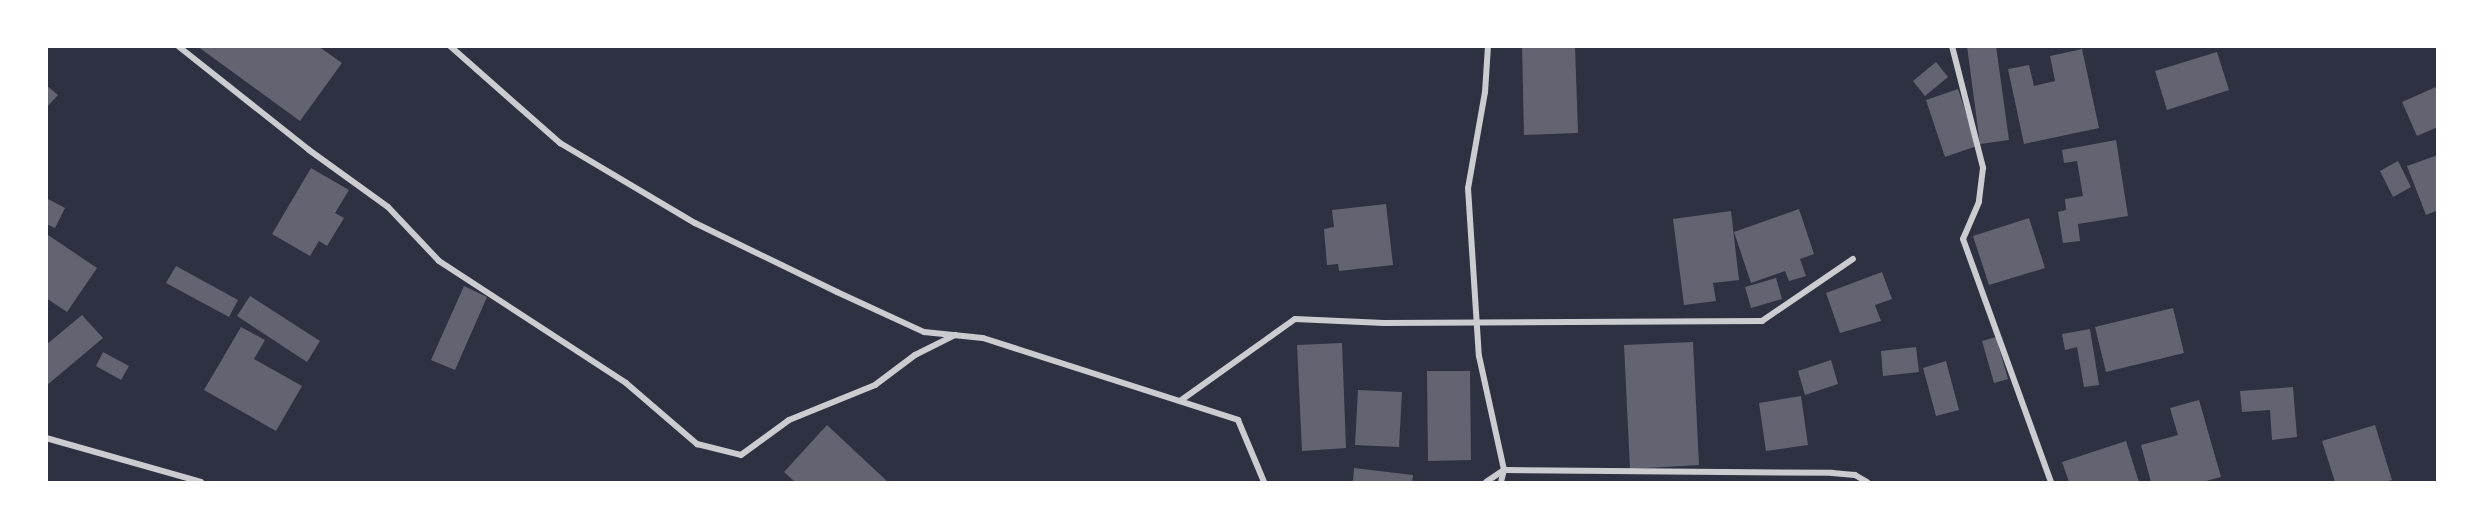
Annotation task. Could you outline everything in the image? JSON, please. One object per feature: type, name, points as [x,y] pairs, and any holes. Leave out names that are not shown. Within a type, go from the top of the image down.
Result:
[{"type":"street","points":[[178,46],[309,150],[388,207],[439,261],[626,382],[697,444],[741,455],[789,420],[875,385],[915,355],[956,335]]},
{"type":"street","points":[[450,46],[560,143],[695,223],[924,332],[983,338],[1238,420],[1264,483]]},
{"type":"street","points":[[1488,46],[1485,92],[1468,188],[1479,356],[1504,470],[1501,483]]},
{"type":"street","points":[[1952,46],[1983,168],[1979,202],[1963,238],[2051,483]]},
{"type":"street","points":[[1180,401],[1295,319],[1384,323],[1762,321],[1853,259]]},
{"type":"street","points":[[46,438],[201,483]]},
{"type":"street","points":[[1486,483],[1504,470],[1832,473],[1855,475],[1867,483]]},
{"type":"building","points":[[197,46],[318,46],[342,63],[300,121]]},
{"type":"building","points":[[1522,46],[1575,46],[1578,133],[1524,135]]},
{"type":"building","points":[[1967,46],[1996,46],[2009,140],[1980,144]]},
{"type":"building","points":[[2082,49],[2099,128],[2024,144],[2008,69],[2029,65],[2034,86],[2055,81],[2050,56]]},
{"type":"building","points":[[2217,52],[2229,90],[2167,110],[2155,71]]},
{"type":"building","points":[[1936,62],[1948,77],[1925,96],[1913,81]]},
{"type":"building","points":[[46,85],[58,95],[46,108]]},
{"type":"building","points":[[2438,86],[2438,127],[2417,136],[2402,102]]},
{"type":"building","points":[[1958,89],[1977,146],[1945,157],[1926,100]]},
{"type":"building","points":[[2116,140],[2128,216],[2078,224],[2080,241],[2063,243],[2058,212],[2066,210],[2065,199],[2083,196],[2077,161],[2064,163],[2062,150]]},
{"type":"building","points":[[2438,155],[2438,210],[2426,215],[2407,166]]},
{"type":"building","points":[[2398,161],[2411,187],[2393,197],[2380,171]]},
{"type":"building","points":[[311,168],[349,190],[335,213],[344,218],[327,246],[319,241],[310,256],[272,234]]},
{"type":"building","points":[[46,198],[65,208],[55,228],[46,224]]},
{"type":"building","points":[[1386,204],[1393,265],[1339,271],[1338,264],[1327,265],[1324,229],[1334,227],[1332,210]]},
{"type":"building","points":[[1799,209],[1814,254],[1800,259],[1806,276],[1789,281],[1785,271],[1751,283],[1734,232]]},
{"type":"building","points":[[1731,211],[1739,280],[1713,283],[1716,301],[1684,305],[1673,219]]},
{"type":"building","points":[[2029,218],[2045,268],[1989,285],[1973,236]]},
{"type":"building","points":[[48,235],[97,268],[67,312],[46,298]]},
{"type":"building","points":[[176,266],[238,300],[229,317],[166,283]]},
{"type":"building","points":[[1882,272],[1892,299],[1875,305],[1881,321],[1840,333],[1826,293]]},
{"type":"building","points":[[1776,278],[1782,299],[1751,308],[1745,287]]},
{"type":"building","points":[[464,286],[487,297],[455,370],[431,360]]},
{"type":"building","points":[[250,296],[320,341],[307,362],[237,316]]},
{"type":"building","points":[[2173,308],[2184,353],[2106,372],[2095,327]]},
{"type":"building","points":[[82,315],[103,338],[46,386],[46,345]]},
{"type":"building","points":[[241,327],[265,340],[254,359],[302,386],[276,431],[204,390]]},
{"type":"building","points":[[2090,329],[2099,385],[2084,387],[2077,347],[2065,350],[2062,334]]},
{"type":"building","points":[[1996,337],[2008,379],[1994,383],[1982,341]]},
{"type":"building","points":[[1693,342],[1699,465],[1630,469],[1624,345]]},
{"type":"building","points":[[1342,343],[1346,448],[1302,451],[1297,345]]},
{"type":"building","points":[[1916,347],[1919,372],[1883,376],[1881,351]]},
{"type":"building","points":[[103,352],[129,366],[121,380],[96,366]]},
{"type":"building","points":[[1831,360],[1838,384],[1805,395],[1798,371]]},
{"type":"building","points":[[1946,361],[1959,410],[1936,416],[1923,368]]},
{"type":"building","points":[[1427,371],[1470,371],[1471,460],[1428,461]]},
{"type":"building","points":[[2293,387],[2297,437],[2272,440],[2270,410],[2242,412],[2240,391]]},
{"type":"building","points":[[1358,390],[1402,392],[1399,447],[1355,445]]},
{"type":"building","points":[[1801,396],[1808,445],[1766,451],[1759,403]]},
{"type":"building","points":[[2199,400],[2221,477],[2202,482],[2151,482],[2141,445],[2178,435],[2170,408]]},
{"type":"building","points":[[827,425],[888,482],[795,482],[784,472]]},
{"type":"building","points":[[2375,425],[2392,480],[2335,482],[2322,441]]},
{"type":"building","points":[[2126,441],[2139,482],[2069,482],[2062,462]]},
{"type":"building","points":[[1354,468],[1413,475],[1412,482],[1353,482]]}]
